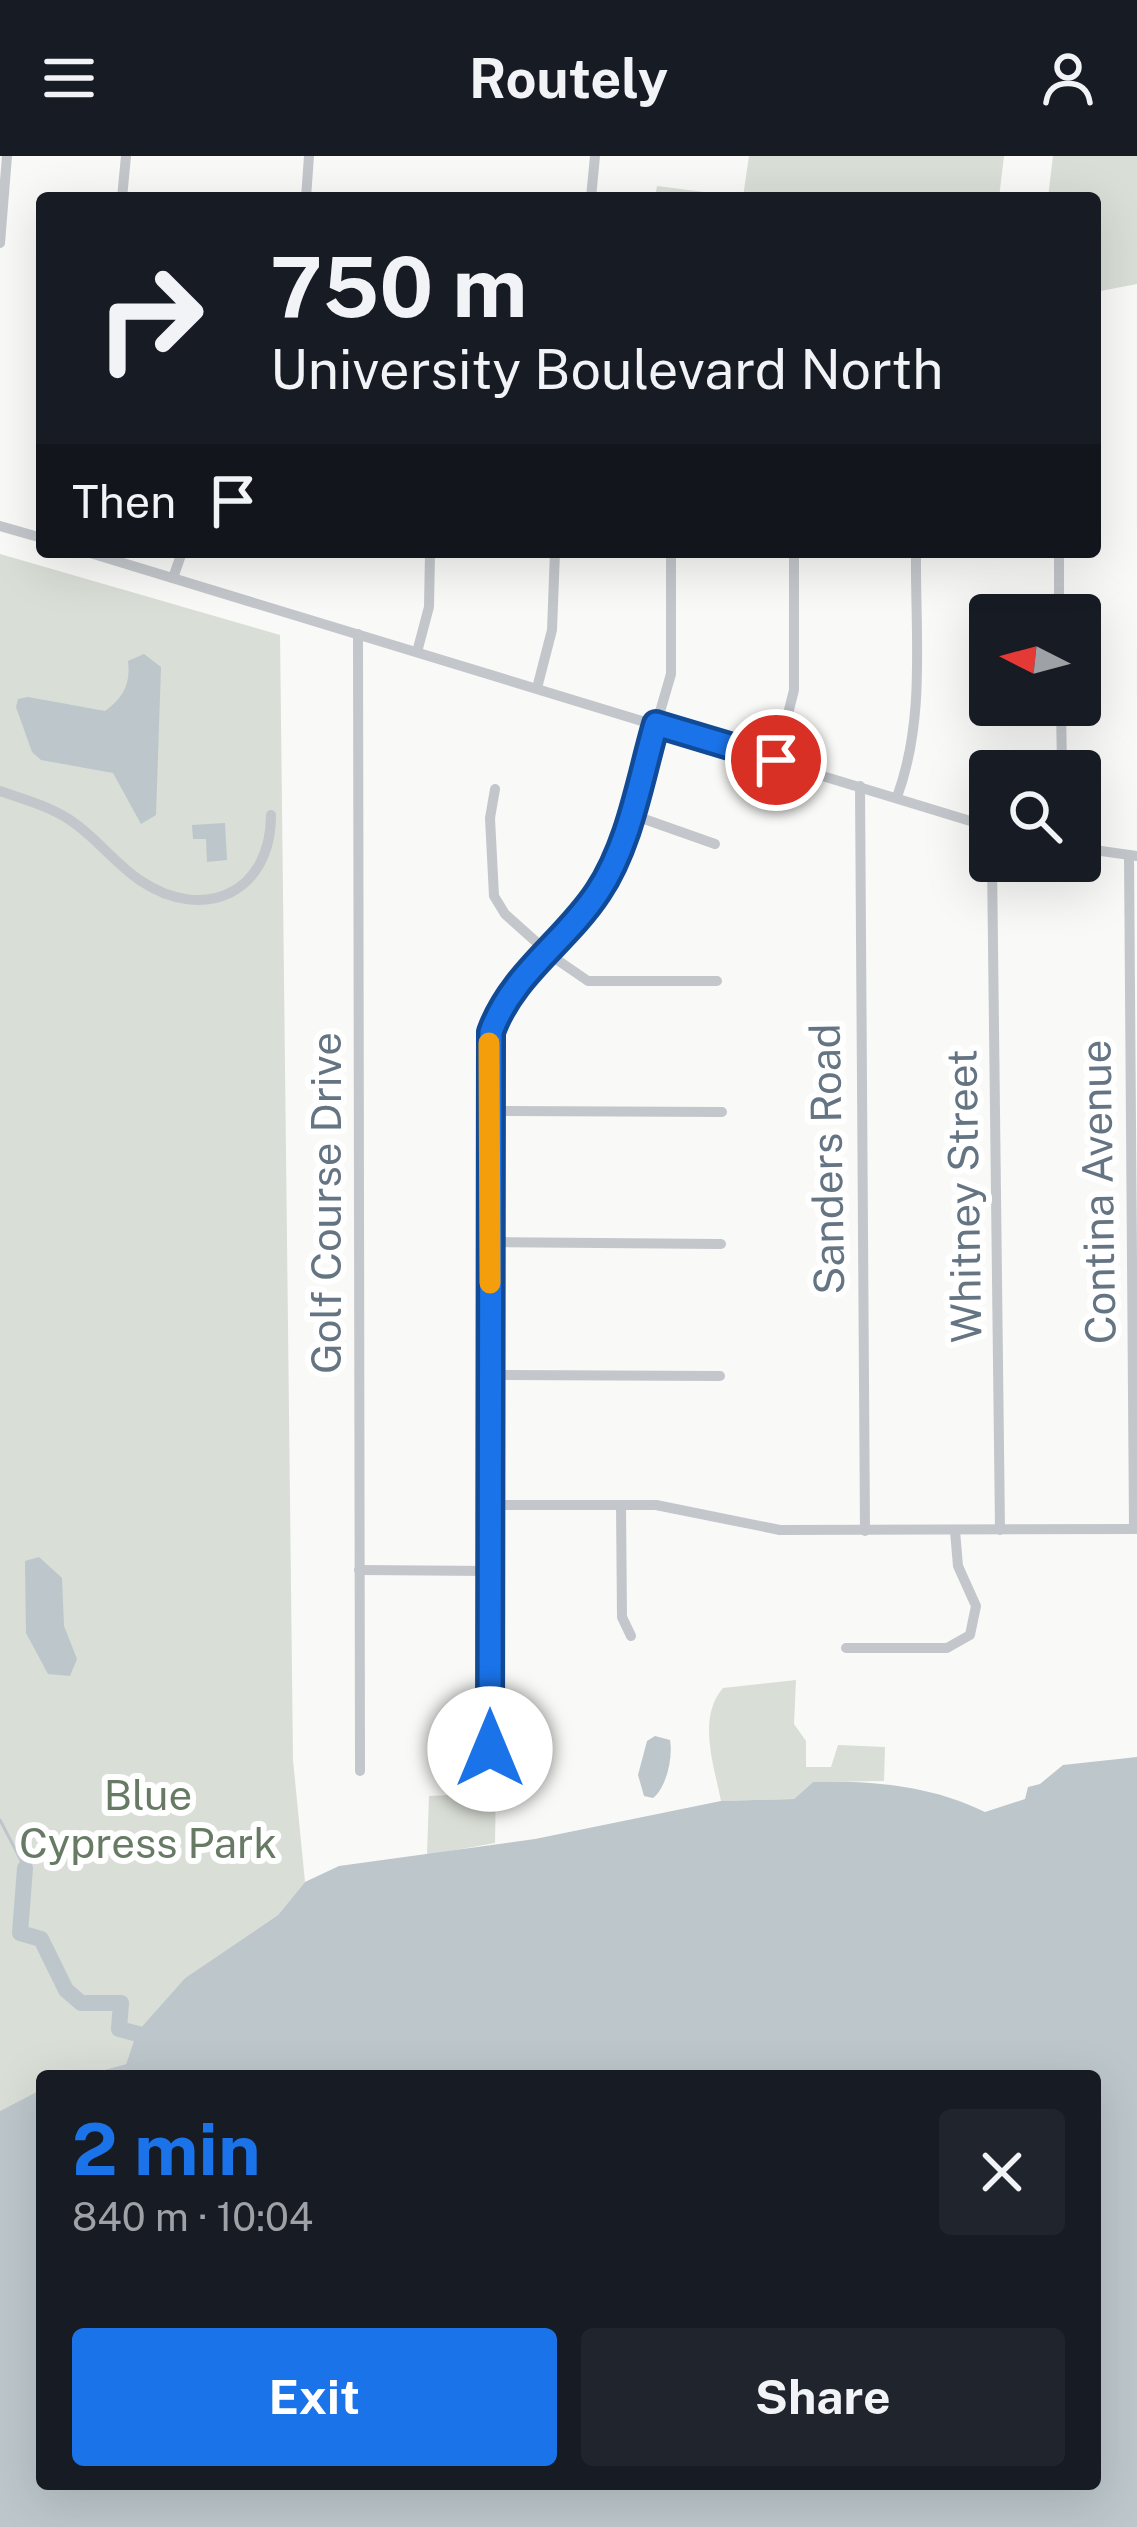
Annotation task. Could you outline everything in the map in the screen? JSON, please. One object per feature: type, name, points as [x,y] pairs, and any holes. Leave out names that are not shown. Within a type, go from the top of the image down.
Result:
[{"type":"street","points":[[0,243],[7,156]]},
{"type":"street","points":[[123,192],[126,156]]},
{"type":"street","points":[[307,192],[310,156]]},
{"type":"street","points":[[592,192],[595,156]]},
{"type":"street","points":[[0,526],[36,535]]},
{"type":"street","points":[[107,558],[969,819]]},
{"type":"street","points":[[173,578],[180,558]]},
{"type":"street","points":[[418,652],[431,588],[430,558]]},
{"type":"street","points":[[537,688],[552,630],[555,558]]},
{"type":"street","points":[[500,1766],[490,1749],[488,1053],[497,1015],[602,887],[630,814],[670,674],[671,558]]},
{"type":"street","points":[[776,760],[794,690],[794,558]]},
{"type":"street","points":[[897,796],[916,710],[916,558]]},
{"type":"street","points":[[1058,558],[1059,594]]},
{"type":"street","name":"Golf Course Drive","points":[[358,634],[360,1771]]},
{"type":"street","name":"Sanders Road","points":[[860,786],[865,1531]]},
{"type":"street","points":[[495,789],[490,818],[494,896],[505,914],[547,951],[588,981],[717,981]]},
{"type":"street","points":[[0,791],[69,819],[143,883],[180,897],[234,891],[260,872],[270,848],[271,814]]},
{"type":"street","points":[[630,814],[715,844]]},
{"type":"street","points":[[1101,851],[1133,856]]},
{"type":"street","name":"Contina Avenue","points":[[1133,856],[1136,1528]]},
{"type":"street","name":"Whitney Street","points":[[992,882],[1000,1530]]},
{"type":"street","points":[[490,1111],[722,1112]]},
{"type":"street","points":[[490,1242],[721,1244]]},
{"type":"street","points":[[490,1375],[721,1376]]},
{"type":"street","points":[[490,1505],[677,1508],[780,1530],[1136,1528]]},
{"type":"street","points":[[621,1505],[622,1617],[631,1636]]},
{"type":"street","points":[[846,1648],[947,1648],[970,1635],[976,1606],[958,1566],[955,1531]]},
{"type":"street","points":[[358,1570],[491,1571]]},
{"type":"green space","points":[[749,156],[1004,156],[1000,192],[744,192]]},
{"type":"green space","points":[[1053,156],[1137,156],[1137,284],[1101,291],[1101,192],[1049,192]]},
{"type":"green space","points":[[657,186],[704,192],[656,192]]},
{"type":"green space","name":"Blue Cypress Park","points":[[0,554],[280,635],[293,1760],[305,1882],[278,1915],[185,1978],[137,2032],[126,2064],[104,2070],[36,2070],[36,2092],[0,2111]]},
{"type":"green space","points":[[796,1680],[794,1724],[806,1741],[806,1767],[831,1767],[838,1745],[885,1747],[884,1781],[813,1782],[794,1799],[721,1801],[709,1727],[715,1700],[723,1688]]},
{"type":"green space","points":[[496,1783],[495,1843],[427,1855],[429,1796],[468,1794]]},
{"type":"shaded area","points":[[144,654],[161,667],[156,815],[141,824],[113,773],[41,760],[32,752],[16,707],[18,699],[28,697],[105,711],[124,690],[128,661]]},
{"type":"shaded area","points":[[225,823],[227,860],[207,862],[206,839],[193,839],[192,825]]},
{"type":"shaded area","points":[[39,1557],[62,1578],[64,1626],[77,1659],[70,1676],[48,1674],[26,1633],[25,1561]]},
{"type":"shaded area","points":[[655,1736],[670,1740],[671,1754],[665,1779],[653,1798],[644,1796],[638,1775],[647,1741]]},
{"type":"shaded area","points":[[1137,1757],[1137,2527],[0,2527],[0,2111],[36,2092],[36,2490],[1101,2490],[1101,2070],[104,2070],[126,2064],[137,2032],[185,1978],[278,1915],[305,1882],[339,1866],[535,1839],[721,1801],[794,1799],[813,1782],[902,1786],[985,1812],[1025,1799],[1028,1787],[1040,1784],[1063,1765]]},
{"type":"waterway","points":[[0,1820],[25,1868]]},
{"type":"waterway","points":[[25,1868],[20,1933],[41,1939],[66,1990],[81,2003],[121,2003],[119,2029],[146,2036],[149,2070]]},
{"type":"slow traffic","points":[[489,1043],[490,1283]]},
{"type":"route","points":[[490,1749],[491,1032],[519,980],[576,920],[611,871],[656,724],[776,760]]}]
